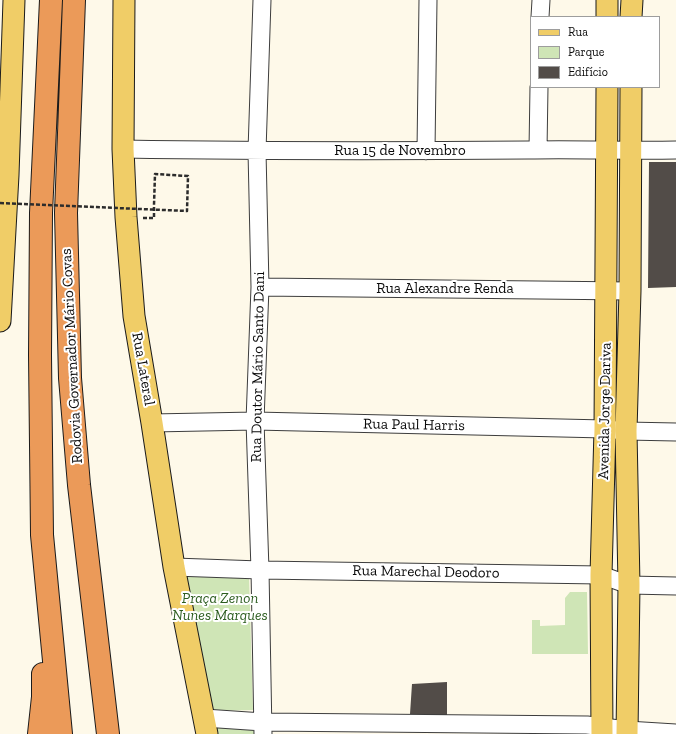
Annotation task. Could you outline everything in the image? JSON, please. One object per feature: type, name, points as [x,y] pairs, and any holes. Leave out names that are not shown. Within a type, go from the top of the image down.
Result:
[{"type":"highway","name":"Rodovia Governador Mário Covas","points":[[51,0],[41,213],[40,355],[42,535],[61,734]]},
{"type":"highway","name":"Rodovia Governador Mário Covas","points":[[74,0],[66,213],[70,378],[80,492],[108,734]]},
{"type":"highway","points":[[39,734],[43,697],[42,535]]},
{"type":"main road","points":[[0,321],[4,175],[14,0]]},
{"type":"main road","name":"Rua Lateral","points":[[124,0],[123,149],[134,316],[174,567],[206,726]]},
{"type":"main road","points":[[607,0],[607,16]]},
{"type":"main road","points":[[632,0],[632,16]]},
{"type":"main road","name":"Avenida Jorge Dariva","points":[[603,731],[601,575],[607,290],[607,88]]},
{"type":"main road","name":"Avenida Jorge Dariva","points":[[627,732],[629,585],[626,431],[630,291],[631,88]]},
{"type":"main road","points":[[602,662],[628,661]]},
{"type":"street","name":"Rua Doutor Mário Santo Dani","points":[[262,0],[257,152],[260,287],[255,421],[263,728]]},
{"type":"street","points":[[426,151],[428,0]]},
{"type":"street","points":[[540,16],[541,0]]},
{"type":"street","points":[[538,150],[539,88]]},
{"type":"street","name":"Rua 15 de Novembro","points":[[123,149],[257,152],[676,150]]},
{"type":"street","name":"Rua Alexandre Renda","points":[[260,287],[630,291]]},
{"type":"street","name":"Rua Paul Harris","points":[[152,423],[255,421],[676,432]]},
{"type":"street","name":"Rua Marechal Deodoro","points":[[174,567],[260,570],[601,575],[629,585],[676,586]]},
{"type":"street","points":[[206,726],[263,728],[587,725],[603,731],[676,733]]},
{"type":"path","points":[[0,203],[187,211],[188,176],[155,174],[154,205]]},
{"type":"green space","name":"Praça Zenon Nunes Marques","points":[[249,576],[253,710],[211,711],[183,577]]},
{"type":"green space","points":[[570,592],[587,592],[588,654],[532,654],[532,620],[540,620],[540,626],[565,625],[565,598]]},
{"type":"green space","points":[[214,723],[257,725],[257,734],[216,734]]},
{"type":"building","points":[[649,162],[676,162],[676,287],[648,288]]},
{"type":"building","points":[[447,682],[447,716],[410,714],[412,684]]}]
